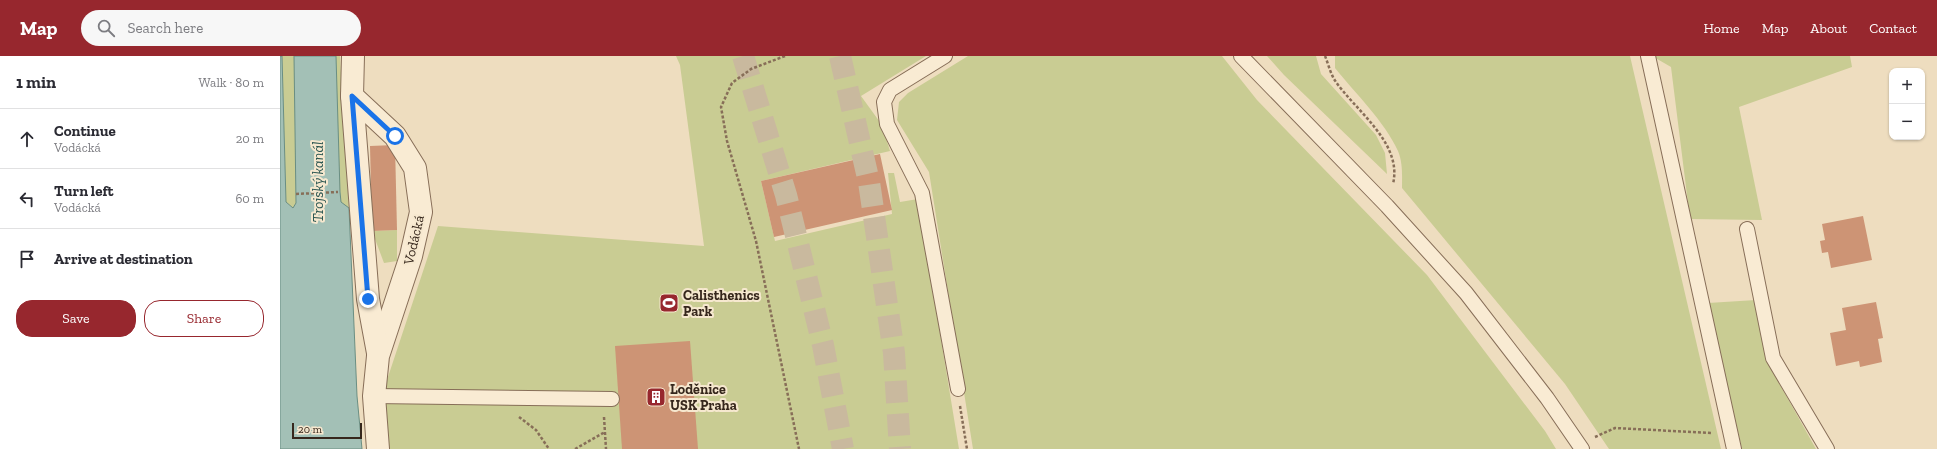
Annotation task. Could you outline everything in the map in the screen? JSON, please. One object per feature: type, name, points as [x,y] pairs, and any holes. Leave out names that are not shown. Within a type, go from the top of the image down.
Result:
[{"type":"street","name":"Vodácká","points":[[353,56],[352,96],[368,299],[378,356]]},
{"type":"street","name":"Vodácká","points":[[352,96],[395,136],[415,168],[421,212],[411,256],[378,356],[374,396],[378,449]]},
{"type":"lane","points":[[945,56],[890,90],[884,102],[887,124],[922,193],[958,389]]},
{"type":"lane","points":[[1241,56],[1387,206],[1466,293],[1547,398],[1582,449]]},
{"type":"lane","points":[[1648,56],[1734,449]]},
{"type":"lane","points":[[1747,229],[1773,358],[1827,449]]},
{"type":"lane","points":[[374,396],[607,398]]},
{"type":"path","points":[[785,56],[751,69],[732,83],[721,107],[727,141],[756,241],[799,449]]},
{"type":"path","points":[[1324,56],[1334,78],[1372,124],[1388,149],[1396,173],[1387,206]]},
{"type":"path","points":[[296,194],[335,192]]},
{"type":"path","points":[[958,389],[967,449]]},
{"type":"path","points":[[493,397],[536,430],[549,449]]},
{"type":"path","points":[[606,449],[605,432],[607,398]]},
{"type":"path","points":[[1592,439],[1615,428],[1731,434]]},
{"type":"path","points":[[576,449],[605,432]]},
{"type":"green space","points":[[282,56],[340,56],[349,208],[341,203],[293,208],[286,202]]},
{"type":"green space","points":[[676,56],[926,56],[861,96],[882,125],[890,151],[761,181],[775,241],[892,214],[888,173],[894,173],[900,202],[918,199],[959,449],[386,449],[384,396],[387,380],[438,226],[704,246],[680,65]]},
{"type":"green space","points":[[968,56],[1222,56],[1257,100],[1427,275],[1545,431],[1556,449],[973,449],[929,172],[897,120],[899,102],[908,93]]},
{"type":"green space","points":[[1267,56],[1316,56],[1321,74],[1376,135],[1385,153],[1387,174],[1284,75]]},
{"type":"green space","points":[[1335,56],[1630,56],[1721,449],[1609,449],[1565,384],[1402,188],[1402,174],[1398,151],[1378,119],[1335,68]]},
{"type":"green space","points":[[1652,56],[1850,56],[1852,67],[1739,107],[1762,220],[1690,219],[1671,67]]},
{"type":"green space","points":[[397,230],[397,261],[384,263],[372,231]]},
{"type":"green space","points":[[1756,300],[1769,365],[1816,449],[1742,449],[1708,303]]},
{"type":"water","name":"Trojský kanál","points":[[280,56],[282,56],[286,202],[293,208],[296,203],[294,56],[336,56],[340,192],[341,202],[349,208],[357,396],[362,449],[280,449]]},
{"type":"building","points":[[395,145],[397,230],[372,231],[370,146]]},
{"type":"building","points":[[880,154],[892,210],[774,237],[761,181]]},
{"type":"building","points":[[1863,216],[1872,260],[1831,268],[1828,252],[1822,253],[1820,241],[1825,240],[1822,224]]},
{"type":"building","points":[[1876,302],[1883,338],[1878,339],[1882,362],[1860,367],[1859,361],[1836,366],[1830,333],[1846,330],[1842,308]]},
{"type":"building","name":"Loděnice USK Praha","points":[[690,341],[698,449],[622,449],[615,346]]},
{"type":"tunnel","points":[[743,56],[786,195],[823,345],[843,449]]},
{"type":"tunnel","points":[[840,56],[869,182],[894,353],[900,449]]},
{"type":"place","name":"Calisthenics Park","points":[[669,303]]},
{"type":"place","name":"Loděnice USK Praha","points":[[656,397]]},
{"type":"route","points":[[368,299],[352,96],[395,136]]}]
